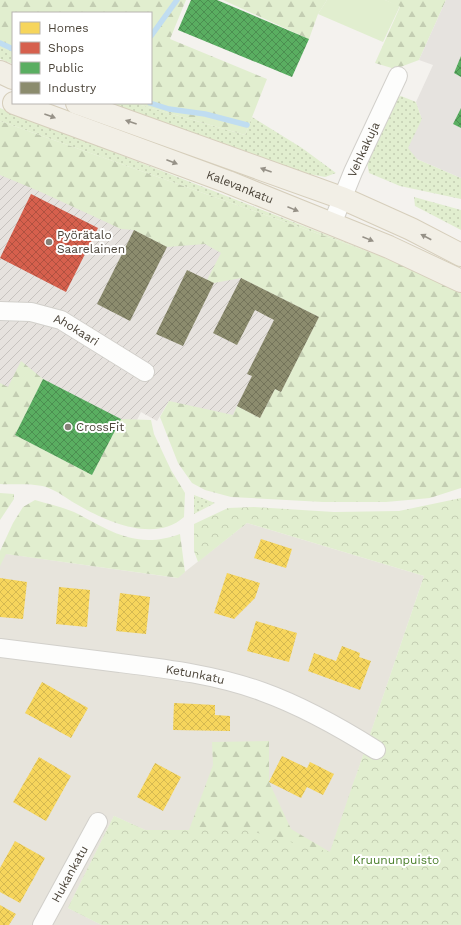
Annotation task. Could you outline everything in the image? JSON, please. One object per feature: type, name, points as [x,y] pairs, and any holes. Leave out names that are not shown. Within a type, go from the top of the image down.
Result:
[{"type":"main road","points":[[0,72],[12,78]]},
{"type":"main road","name":"Kalevankatu","points":[[0,97],[12,103]]},
{"type":"main road","name":"Kalevankatu","points":[[16,104],[228,182],[389,247],[461,281]]},
{"type":"main road","name":"Kalevankatu","points":[[80,104],[342,198],[411,229],[461,255]]},
{"type":"street","name":"Vehkakuja","points":[[332,224],[342,198],[398,76]]},
{"type":"street","name":"Ahokaari","points":[[0,311],[31,312],[61,320],[145,372]]},
{"type":"street","name":"Ketunkatu","points":[[0,648],[144,666],[227,680],[264,692],[299,708],[354,736],[376,750]]},
{"type":"street","name":"Hukankatu","points":[[42,925],[98,822]]},
{"type":"shaded area","points":[[446,0],[461,0],[461,56],[454,73],[461,77],[461,108],[453,124],[461,128],[461,178],[417,159],[408,148],[422,119],[416,102],[433,65],[419,60]]},
{"type":"shaded area","points":[[0,138],[349,303],[273,439],[169,401],[157,421],[141,412],[102,491],[0,449]]},
{"type":"shaded area","points":[[247,523],[424,576],[330,853],[246,830],[145,830],[114,816],[68,908],[102,925],[0,925],[0,553],[177,578]]},
{"type":"green space","points":[[0,0],[186,0],[170,39],[267,79],[245,135],[137,104],[152,104],[152,12],[12,12],[12,49],[0,43]]},
{"type":"green space","points":[[223,0],[327,0],[318,14],[309,39]]},
{"type":"green space","points":[[327,0],[385,0],[400,6],[383,42],[318,14]]},
{"type":"green space","points":[[385,0],[446,0],[419,60],[395,69],[375,63],[400,7]]},
{"type":"green space","points":[[0,43],[12,49],[12,64],[0,59]]},
{"type":"green space","points":[[401,96],[416,102],[422,119],[417,159],[461,178],[461,199],[400,186],[369,173],[367,163],[396,98]]},
{"type":"green space","points":[[114,104],[137,104],[245,135],[252,117],[302,148],[336,173],[325,177],[309,174]]},
{"type":"green space","points":[[0,108],[378,255],[0,121]]},
{"type":"green space","points":[[0,121],[378,255],[461,291],[461,488],[430,498],[386,502],[323,502],[231,497],[205,490],[192,483],[178,463],[160,417],[169,401],[233,415],[237,406],[260,418],[275,389],[281,392],[319,317],[241,278],[214,283],[207,280],[221,253],[205,244],[167,247],[134,230],[121,229],[0,175]]},
{"type":"green space","points":[[414,197],[461,210],[461,230],[415,206]]},
{"type":"green space","points":[[21,361],[43,379],[15,435],[92,475],[121,419],[151,420],[154,434],[171,470],[185,493],[184,517],[172,525],[159,528],[145,529],[131,527],[103,518],[46,487],[0,484],[0,383],[8,387]]},
{"type":"green space","points":[[0,493],[14,494],[14,499],[0,520]]},
{"type":"green space","points":[[194,495],[215,503],[194,514]]},
{"type":"green space","name":"Kruununpuisto","points":[[461,498],[461,925],[102,925],[68,908],[114,816],[145,830],[246,830],[330,852],[424,576],[247,523],[198,562],[194,551],[194,524],[228,508],[254,507],[334,512],[399,511]]},
{"type":"green space","points":[[35,500],[74,512],[112,532],[124,536],[150,540],[180,534],[185,572],[178,578],[6,554],[0,566],[0,551],[13,523],[23,507]]},
{"type":"green space","points":[[269,741],[269,782],[291,829],[330,852],[355,778],[392,841],[102,925],[68,908],[114,816],[145,830],[189,830],[213,765],[212,742]]},
{"type":"building: Homes","points":[[261,539],[292,549],[286,568],[254,558]]},
{"type":"building: Homes","points":[[227,573],[260,583],[255,598],[234,619],[214,613]]},
{"type":"building: Homes","points":[[0,578],[27,582],[23,619],[0,617]]},
{"type":"building: Homes","points":[[59,587],[90,590],[87,627],[56,624]]},
{"type":"building: Homes","points":[[120,593],[150,597],[146,634],[116,631]]},
{"type":"building: Homes","points":[[256,621],[297,633],[289,662],[247,651]]},
{"type":"building: Homes","points":[[342,646],[360,653],[359,657],[371,661],[360,690],[308,671],[314,653],[336,661]]},
{"type":"building: Homes","points":[[42,682],[88,708],[71,738],[25,713]]},
{"type":"building: Homes","points":[[174,703],[215,705],[215,715],[230,716],[230,731],[173,730]]},
{"type":"building: Homes","points":[[282,756],[307,768],[310,762],[334,774],[323,795],[307,787],[301,798],[269,782]]},
{"type":"building: Homes","points":[[39,757],[71,776],[46,821],[13,802]]},
{"type":"building: Homes","points":[[155,763],[181,777],[163,811],[137,797]]},
{"type":"building: Homes","points":[[15,841],[45,858],[20,903],[0,892],[0,868]]},
{"type":"building: Homes","points":[[0,905],[16,914],[9,925],[0,925]]},
{"type":"building: Shops","name":"Pyörätalo Saarelainen","points":[[31,194],[98,228],[66,292],[0,258]]},
{"type":"building: Public","points":[[191,0],[217,0],[309,39],[292,77],[178,30]]},
{"type":"building: Public","points":[[461,56],[461,77],[454,73]]},
{"type":"building: Public","points":[[461,108],[461,128],[453,124]]},
{"type":"building: Public","name":"CrossFit","points":[[43,379],[121,419],[92,475],[15,435]]},
{"type":"building: Industry","points":[[134,230],[167,247],[130,321],[97,304]]},
{"type":"building: Industry","points":[[187,270],[214,283],[183,346],[156,334]]},
{"type":"building: Industry","points":[[241,278],[319,317],[281,392],[275,389],[260,418],[237,406],[252,376],[247,374],[274,320],[255,310],[237,345],[213,333]]},
{"type":"waterway","points":[[152,35],[177,0]]},
{"type":"waterway","points":[[0,43],[12,49]]},
{"type":"waterway","points":[[152,104],[169,109],[205,114],[247,125]]},
{"type":"place","name":"Pyörätalo Saarelainen","points":[[49,242]]},
{"type":"place","name":"CrossFit","points":[[68,427]]}]
